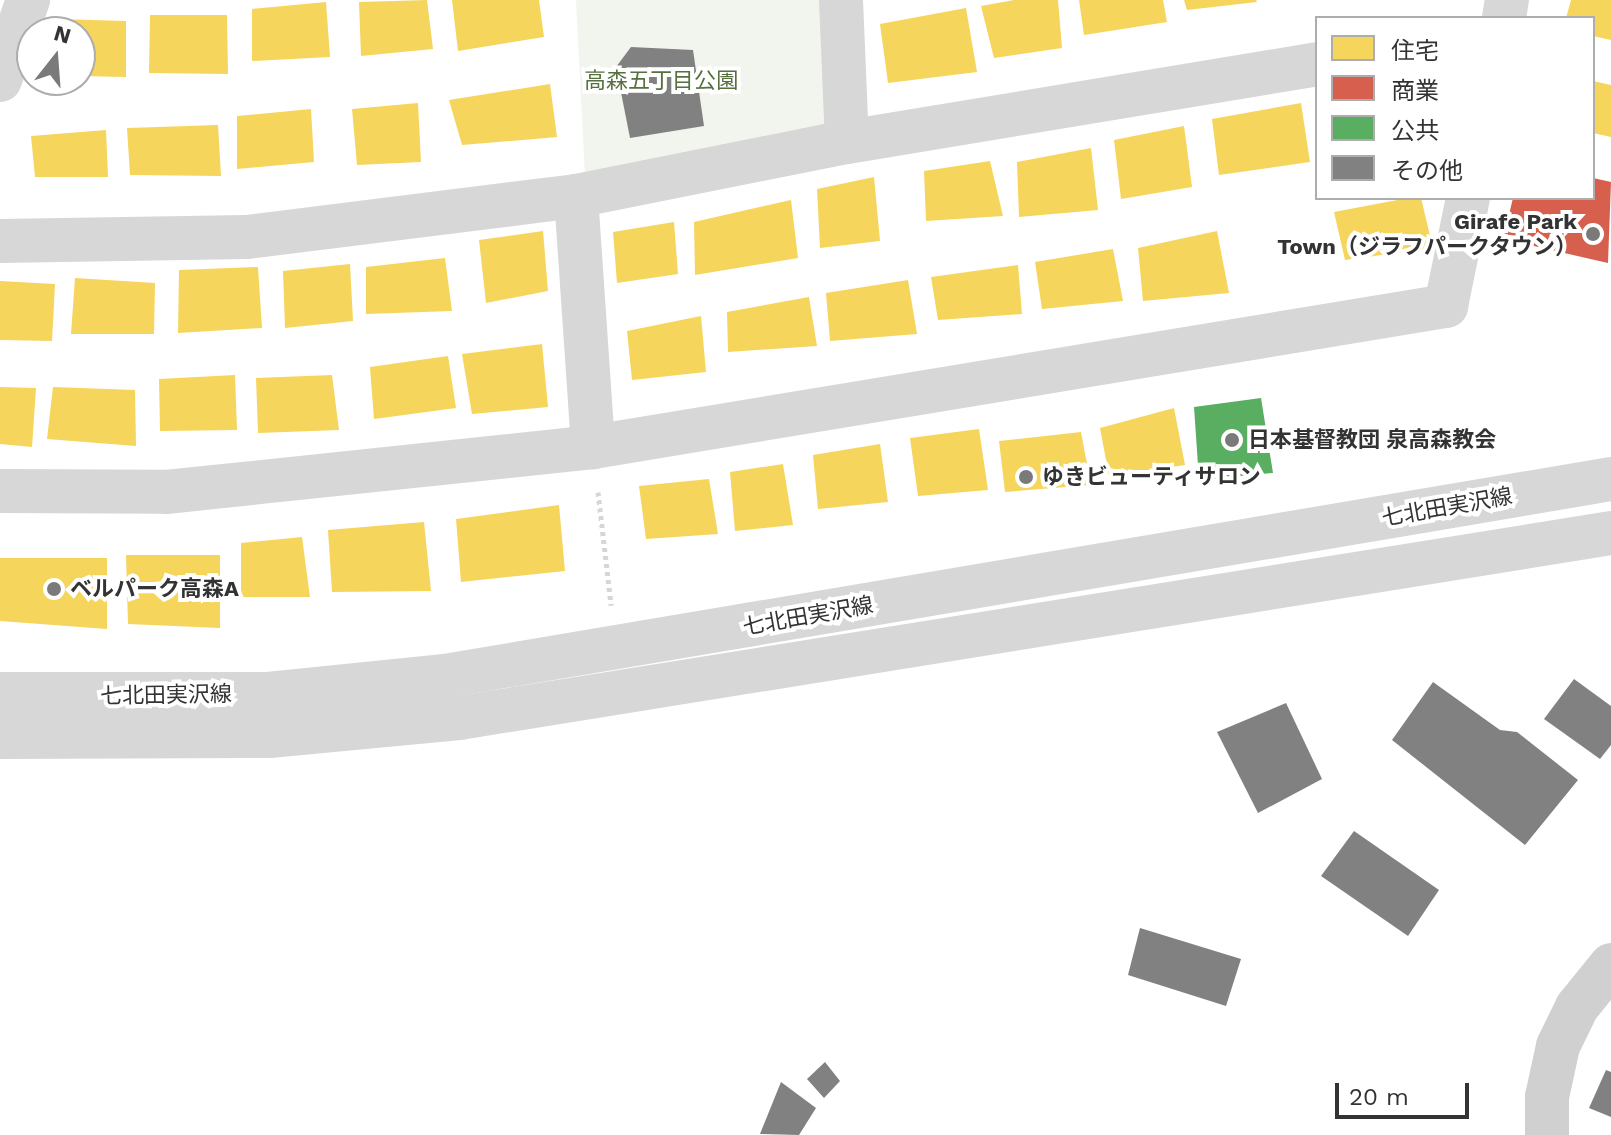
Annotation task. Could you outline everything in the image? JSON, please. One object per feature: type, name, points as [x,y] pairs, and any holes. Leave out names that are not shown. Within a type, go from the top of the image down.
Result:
[{"type":"street","points":[[0,80],[28,0]]},
{"type":"street","points":[[841,0],[847,142]]},
{"type":"street","points":[[0,241],[247,237],[576,196],[847,142],[1315,64]]},
{"type":"street","points":[[576,196],[593,447]]},
{"type":"street","points":[[0,491],[166,492],[593,447],[1446,306],[1468,200]]},
{"type":"street","name":"七北田実沢線","points":[[0,694],[268,694],[445,676],[1611,479]]},
{"type":"street","points":[[0,737],[269,736],[459,718],[1611,533]]},
{"type":"street","points":[[1547,1135],[1547,1097],[1558,1046],[1577,1007],[1611,965]]},
{"type":"path","points":[[593,447],[611,609]]},
{"type":"green space","name":"高森五丁目公園","points":[[576,0],[830,0],[834,119],[812,137],[585,175]]},
{"type":"building: 住宅","points":[[427,0],[433,49],[361,56],[359,2]]},
{"type":"building: 住宅","points":[[452,0],[539,0],[544,37],[458,51]]},
{"type":"building: 住宅","points":[[1014,0],[1058,0],[1062,48],[994,58],[981,6]]},
{"type":"building: 住宅","points":[[1079,0],[1163,0],[1167,22],[1084,35]]},
{"type":"building: 住宅","points":[[1184,0],[1256,0],[1257,2],[1187,10]]},
{"type":"building: 住宅","points":[[1571,0],[1611,0],[1611,40],[1595,36],[1595,16],[1567,16]]},
{"type":"building: 住宅","points":[[326,2],[330,57],[252,61],[252,9]]},
{"type":"building: 住宅","points":[[966,8],[977,72],[888,83],[880,24]]},
{"type":"building: 住宅","points":[[150,15],[227,15],[228,74],[149,73]]},
{"type":"building: 住宅","points":[[96,20],[126,21],[126,77],[96,76]]},
{"type":"building: 住宅","points":[[1595,81],[1611,85],[1611,137],[1595,133]]},
{"type":"building: 住宅","points":[[550,84],[557,137],[462,145],[449,100]]},
{"type":"building: 住宅","points":[[418,103],[421,162],[357,165],[352,109]]},
{"type":"building: 住宅","points":[[1301,103],[1310,162],[1219,175],[1212,119]]},
{"type":"building: 住宅","points":[[311,109],[314,162],[237,169],[237,116]]},
{"type":"building: 住宅","points":[[218,125],[221,176],[130,175],[127,128]]},
{"type":"building: 住宅","points":[[1184,126],[1192,187],[1121,199],[1114,140]]},
{"type":"building: 住宅","points":[[106,130],[108,177],[35,177],[31,136]]},
{"type":"building: 住宅","points":[[1091,148],[1098,210],[1019,217],[1017,162]]},
{"type":"building: 住宅","points":[[990,161],[1003,216],[926,221],[924,171]]},
{"type":"building: 住宅","points":[[874,177],[880,241],[820,248],[817,189]]},
{"type":"building: 住宅","points":[[791,200],[798,258],[695,275],[694,222]]},
{"type":"building: 住宅","points":[[1397,200],[1421,200],[1433,248],[1345,260],[1334,212]]},
{"type":"building: 住宅","points":[[674,222],[678,274],[617,283],[613,232]]},
{"type":"building: 住宅","points":[[543,231],[548,291],[486,303],[479,240]]},
{"type":"building: 住宅","points":[[1217,231],[1229,293],[1143,301],[1138,248]]},
{"type":"building: 住宅","points":[[1113,249],[1123,301],[1042,309],[1035,262]]},
{"type":"building: 住宅","points":[[445,258],[452,311],[366,314],[366,267]]},
{"type":"building: 住宅","points":[[350,264],[353,321],[285,328],[283,271]]},
{"type":"building: 住宅","points":[[1018,265],[1022,314],[938,320],[931,277]]},
{"type":"building: 住宅","points":[[258,267],[262,328],[178,333],[179,270]]},
{"type":"building: 住宅","points":[[75,278],[155,283],[154,334],[71,334]]},
{"type":"building: 住宅","points":[[908,280],[917,334],[830,341],[826,293]]},
{"type":"building: 住宅","points":[[0,281],[55,284],[52,341],[0,340]]},
{"type":"building: 住宅","points":[[809,297],[817,346],[728,352],[727,312]]},
{"type":"building: 住宅","points":[[701,316],[706,372],[632,380],[627,331]]},
{"type":"building: 住宅","points":[[542,344],[548,407],[472,414],[462,354]]},
{"type":"building: 住宅","points":[[448,356],[456,408],[374,419],[370,367]]},
{"type":"building: 住宅","points":[[235,375],[237,430],[160,431],[159,379]]},
{"type":"building: 住宅","points":[[332,375],[339,430],[258,433],[256,378]]},
{"type":"building: 住宅","points":[[0,387],[36,388],[32,447],[0,444]]},
{"type":"building: 住宅","points":[[53,387],[135,390],[136,446],[47,439]]},
{"type":"building: 住宅","points":[[1174,408],[1185,465],[1109,476],[1100,428]]},
{"type":"building: 住宅","points":[[979,429],[988,490],[918,496],[910,438]]},
{"type":"building: 住宅","points":[[1081,432],[1091,485],[1005,492],[999,441]]},
{"type":"building: 住宅","points":[[880,444],[888,502],[818,509],[813,455]]},
{"type":"building: 住宅","points":[[783,464],[793,525],[735,531],[730,472]]},
{"type":"building: 住宅","points":[[709,479],[718,534],[646,539],[639,486]]},
{"type":"building: 住宅","points":[[559,505],[565,571],[461,582],[456,519]]},
{"type":"building: 住宅","points":[[424,522],[431,591],[332,592],[328,530]]},
{"type":"building: 住宅","points":[[302,537],[310,597],[241,597],[241,543]]},
{"type":"building: 住宅","points":[[126,555],[220,555],[220,628],[128,624]]},
{"type":"building: 住宅","name":"ベルパーク高森A","points":[[0,558],[107,558],[107,629],[0,621]]},
{"type":"building: 商業","points":[[1595,178],[1611,182],[1608,263],[1503,239],[1513,200],[1595,200]]},
{"type":"building: 公共","name":"日本基督教団 泉高森教会","points":[[1261,398],[1273,473],[1199,480],[1194,407]]},
{"type":"building: その他","points":[[631,47],[693,50],[704,126],[630,138],[616,67]]},
{"type":"building: その他","points":[[1574,679],[1611,706],[1611,745],[1600,759],[1544,719]]},
{"type":"building: その他","points":[[1433,682],[1500,730],[1517,732],[1578,780],[1525,845],[1392,740]]},
{"type":"building: その他","points":[[1286,703],[1322,779],[1258,813],[1217,732]]},
{"type":"building: その他","points":[[1354,831],[1439,890],[1408,936],[1321,876]]},
{"type":"building: その他","points":[[1140,928],[1241,959],[1226,1006],[1128,975]]},
{"type":"building: その他","points":[[825,1062],[840,1081],[824,1098],[807,1079]]},
{"type":"building: その他","points":[[1606,1070],[1611,1072],[1611,1117],[1589,1108]]},
{"type":"building: その他","points":[[781,1082],[816,1108],[799,1135],[760,1134]]},
{"type":"place","name":"Girafe Park Town（ジラフパークタウン）","points":[[1593,234]]},
{"type":"place","name":"日本基督教団 泉高森教会","points":[[1232,440]]},
{"type":"place","name":"ゆきビューティサロン","points":[[1026,477]]},
{"type":"place","name":"ベルパーク高森A","points":[[54,589]]}]
